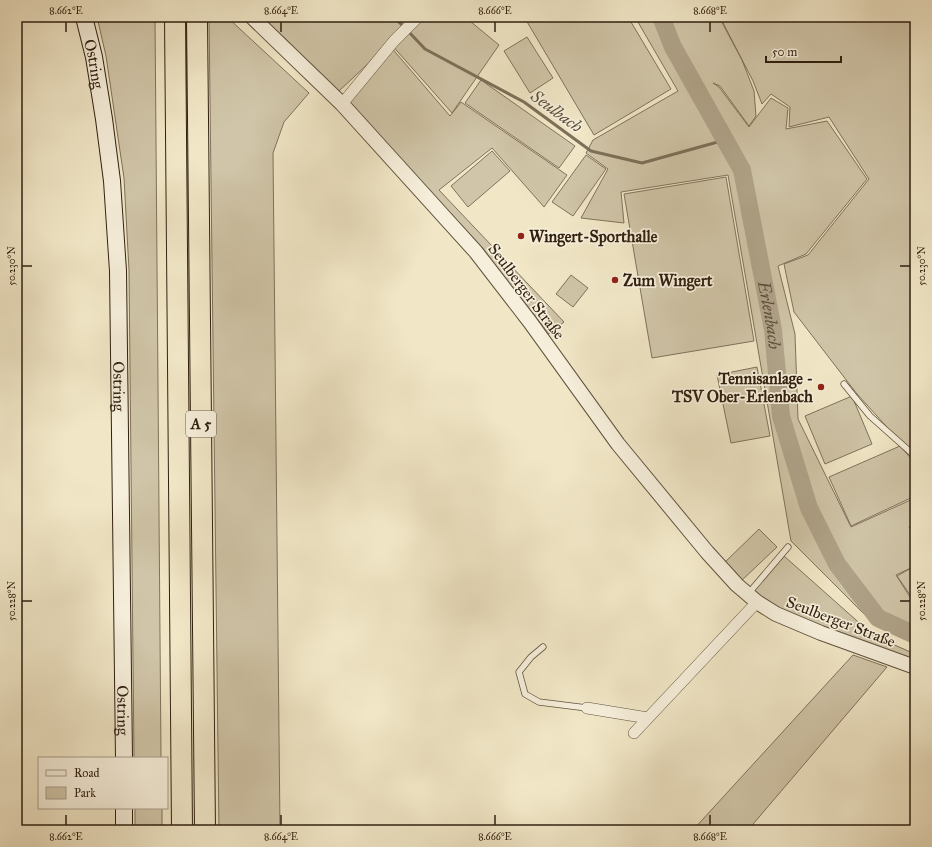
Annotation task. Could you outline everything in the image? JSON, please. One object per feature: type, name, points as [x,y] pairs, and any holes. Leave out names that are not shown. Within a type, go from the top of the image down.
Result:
[{"type":"highway","name":"A 5","points":[[175,17],[182,830]]},
{"type":"highway","name":"A 5","points":[[198,17],[205,830]]},
{"type":"main road","name":"Ostring","points":[[84,17],[94,57],[104,119],[112,181],[117,264],[124,757]]},
{"type":"main road","points":[[124,809],[124,830]]},
{"type":"street","name":"Seulberger Straße","points":[[252,17],[342,104],[476,252],[530,322],[618,444],[726,574],[752,598],[776,614],[798,624],[915,667]]},
{"type":"street","points":[[342,104],[398,37],[418,17]]},
{"type":"street","points":[[634,733],[752,598]]},
{"type":"street","points":[[587,708],[648,718]]},
{"type":"lane","points":[[844,384],[870,416],[915,456]]},
{"type":"lane","points":[[752,598],[788,547]]},
{"type":"lane","points":[[543,647],[531,657],[519,672],[525,694],[539,702],[587,708]]},
{"type":"green space","points":[[97,17],[155,17],[161,757],[134,757],[129,270],[124,178],[106,56]]},
{"type":"green space","points":[[209,17],[227,17],[309,93],[284,122],[273,153],[280,830],[219,830]]},
{"type":"green space","points":[[258,17],[465,17],[499,45],[452,113],[390,43],[338,92]]},
{"type":"green space","points":[[531,17],[628,17],[671,89],[594,135],[526,20]]},
{"type":"green space","points":[[635,17],[719,17],[742,60],[754,91],[756,116],[749,126],[720,86],[713,83],[719,87],[749,127],[771,98],[788,108],[786,129],[827,121],[867,179],[806,254],[778,266],[795,334],[798,419],[851,527],[915,498],[915,525],[909,527],[915,538],[915,566],[896,575],[915,605],[915,642],[871,621],[791,541],[728,175],[621,192],[624,223],[581,218],[608,169],[586,153],[593,140],[678,91]]},
{"type":"green space","points":[[720,17],[915,17],[915,458],[857,394],[794,312],[784,264],[808,255],[869,179],[829,117],[789,127],[790,107],[771,94],[762,104],[753,81]]},
{"type":"green space","points":[[527,37],[553,78],[530,93],[504,51]]},
{"type":"green space","points":[[390,46],[450,116],[461,102],[567,175],[544,207],[492,148],[439,190],[564,322],[549,334],[481,246],[347,101]]},
{"type":"green space","points":[[481,80],[575,146],[559,168],[465,103]]},
{"type":"green space","points":[[492,151],[510,171],[468,207],[451,186]]},
{"type":"green space","points":[[586,155],[606,169],[573,216],[552,202]]},
{"type":"green space","points":[[726,177],[754,341],[652,358],[624,194]]},
{"type":"green space","points":[[571,275],[588,288],[573,307],[556,294]]},
{"type":"green space","points":[[757,367],[770,436],[731,443],[717,375]]},
{"type":"green space","points":[[852,396],[872,444],[825,464],[805,416]]},
{"type":"green space","points":[[900,446],[915,463],[915,496],[851,526],[829,477]]},
{"type":"green space","points":[[759,529],[777,547],[739,583],[722,565]]},
{"type":"green space","points":[[784,556],[874,636],[915,654],[915,671],[746,600]]},
{"type":"green space","points":[[915,566],[915,602],[897,576]]},
{"type":"green space","points":[[853,655],[887,667],[748,830],[693,830]]},
{"type":"green space","points":[[135,809],[162,809],[162,830],[135,830]]},
{"type":"waterway","name":"Seulbach","points":[[394,17],[404,27]]},
{"type":"waterway","name":"Erlenbach","points":[[661,17],[673,47],[742,170],[773,330],[781,416],[809,508],[837,564],[878,618],[915,635]]},
{"type":"waterway","name":"Seulbach","points":[[408,31],[425,49],[524,102],[591,151],[642,163],[725,140]]},
{"type":"place","name":"Wingert-Sporthalle","points":[[521,236]]},
{"type":"place","name":"Zum Wingert","points":[[615,280]]},
{"type":"place","name":"Tennisanlage - TSV Ober-Erlenbach","points":[[821,387]]}]
